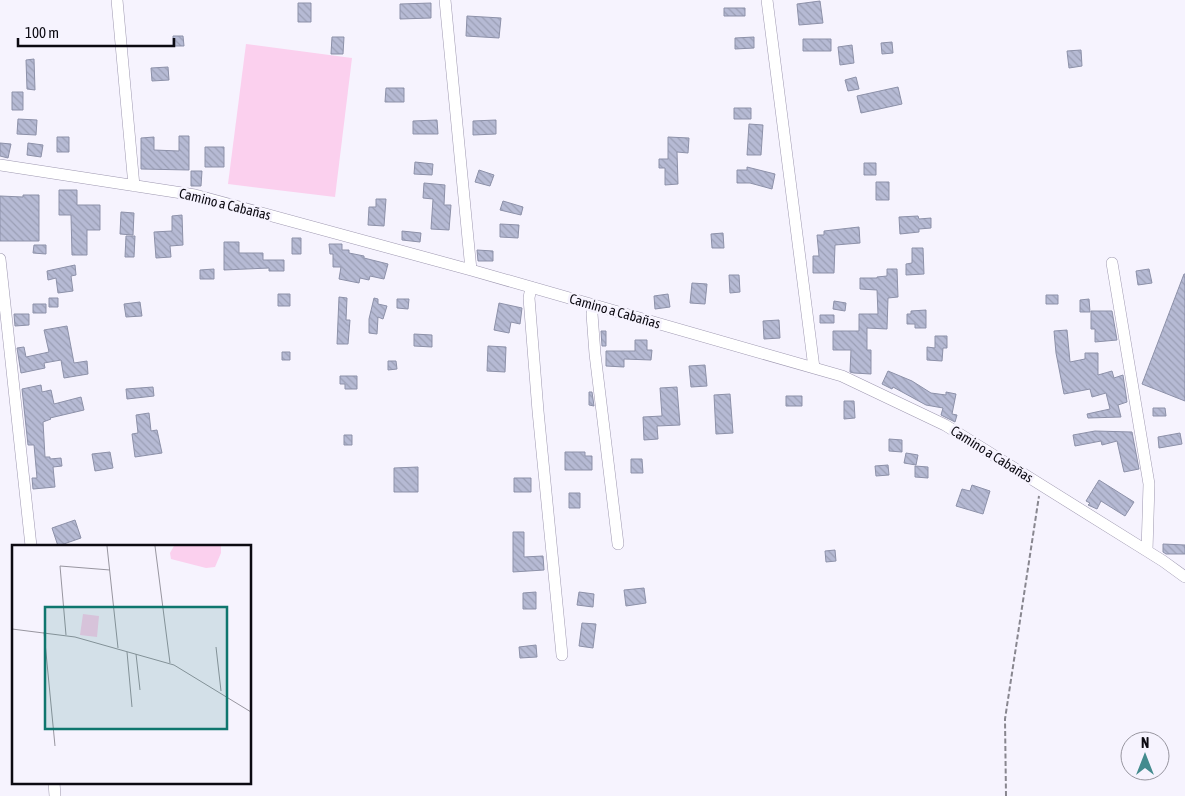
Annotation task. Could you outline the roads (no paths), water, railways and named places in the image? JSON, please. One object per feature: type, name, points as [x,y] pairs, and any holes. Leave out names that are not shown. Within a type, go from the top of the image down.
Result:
[{"type":"street","points":[[117,0],[134,186]]},
{"type":"street","points":[[445,0],[471,270]]},
{"type":"street","points":[[766,0],[814,368]]},
{"type":"street","name":"Camino a Cabañas","points":[[0,165],[195,195],[471,270],[842,376],[945,425],[1147,551],[1185,577]]},
{"type":"street","points":[[0,259],[31,545]]},
{"type":"street","points":[[1112,263],[1149,484],[1147,551]]},
{"type":"street","points":[[531,287],[529,298],[538,411],[562,655]]},
{"type":"street","points":[[594,305],[592,314],[595,354],[618,544]]}]
